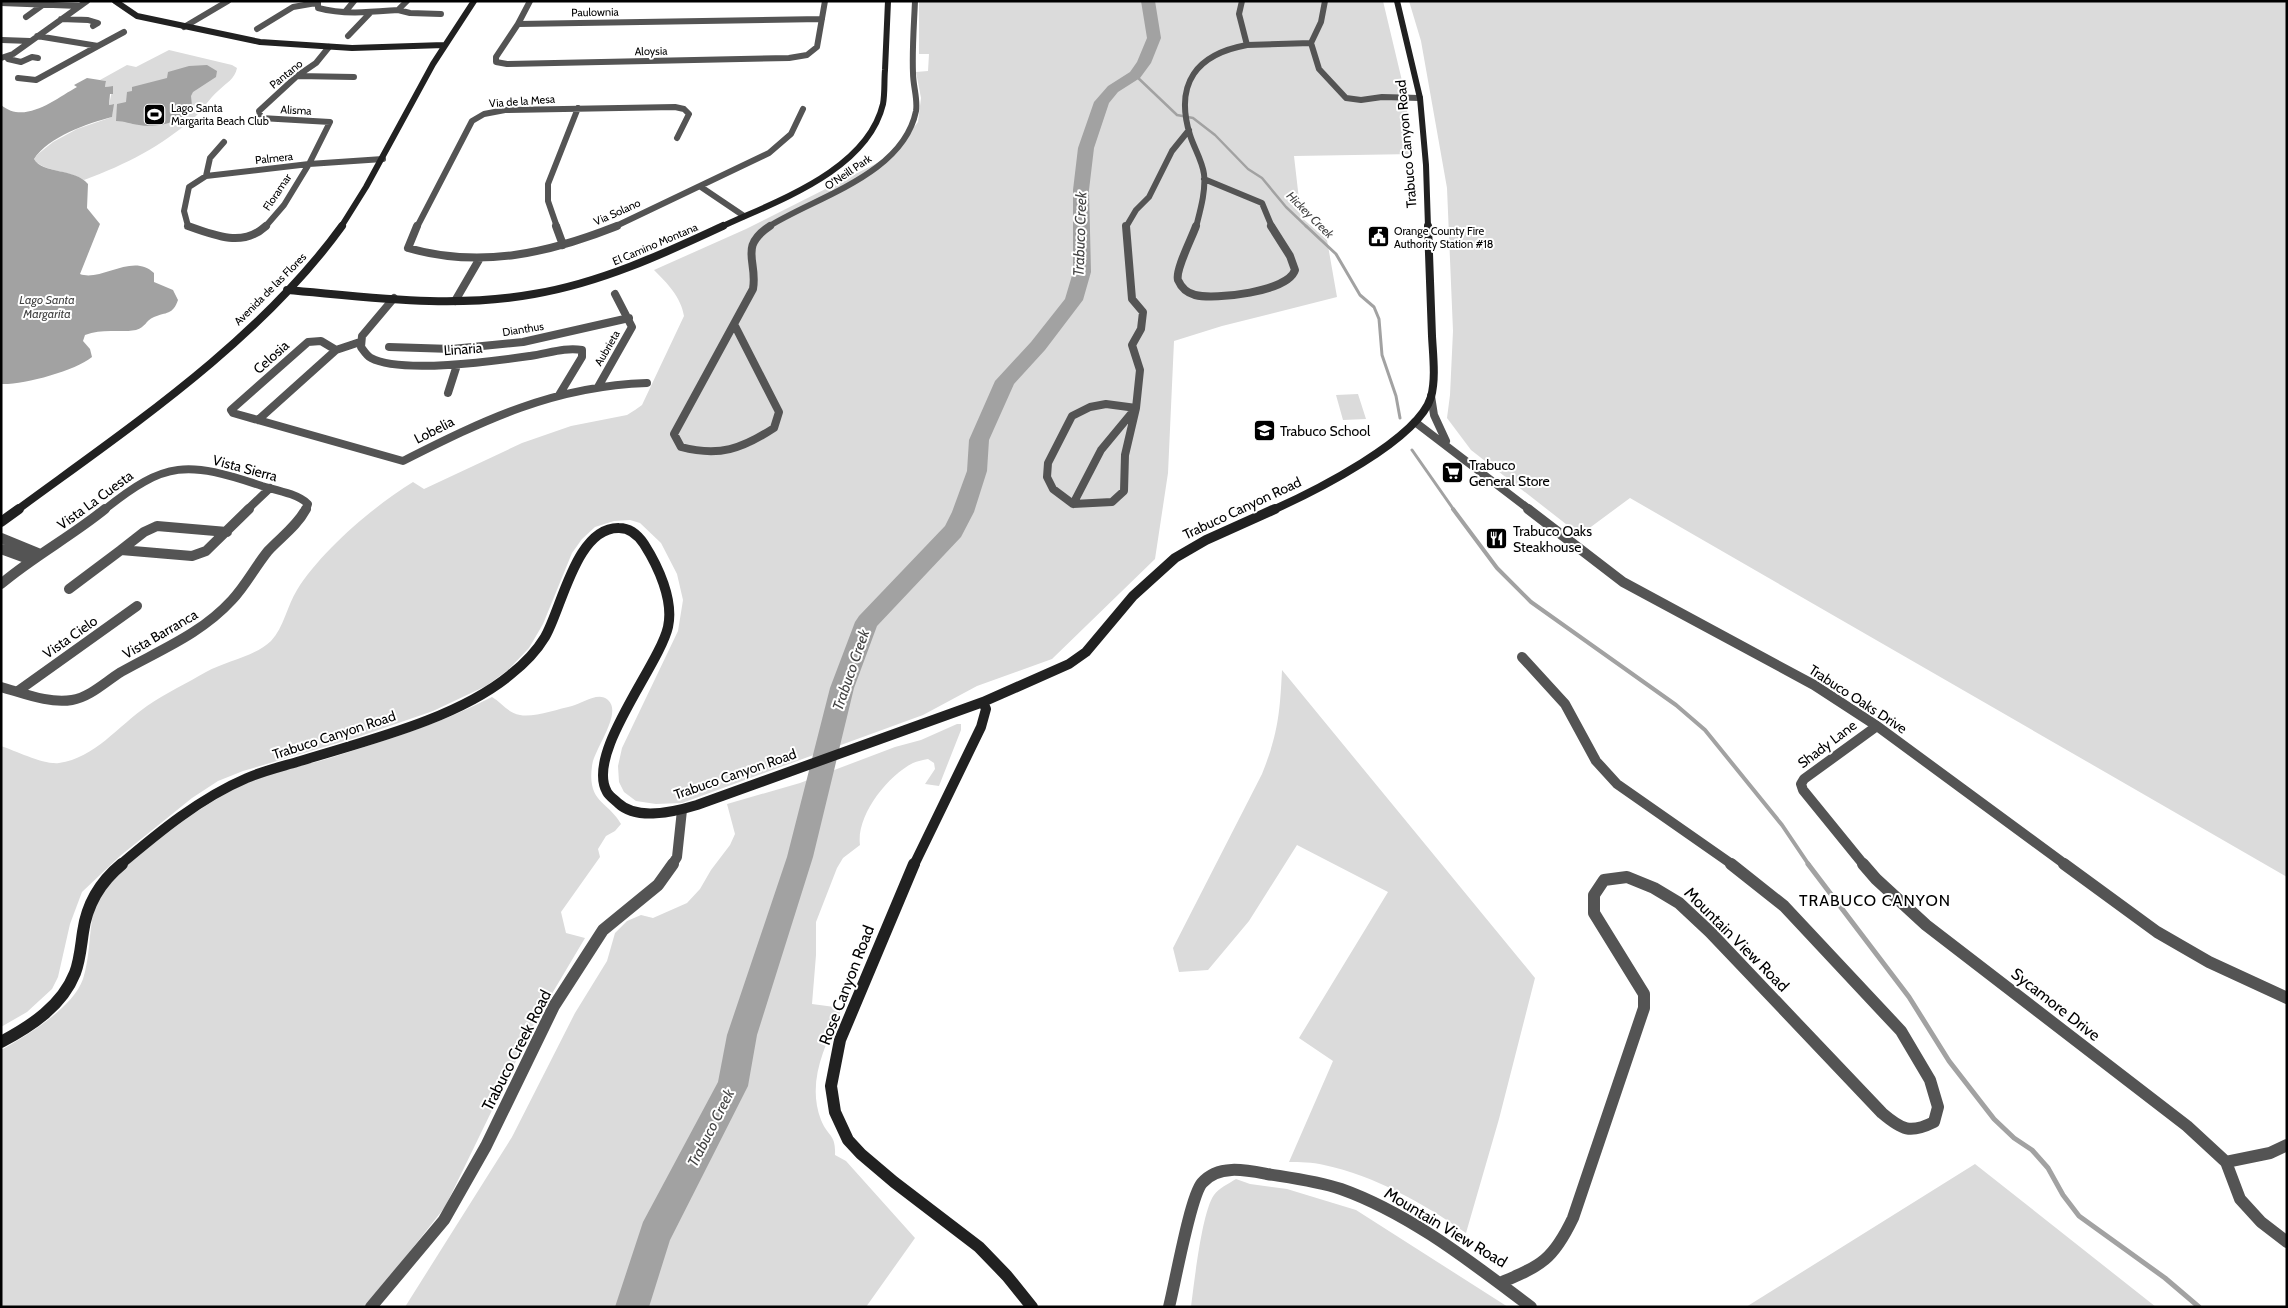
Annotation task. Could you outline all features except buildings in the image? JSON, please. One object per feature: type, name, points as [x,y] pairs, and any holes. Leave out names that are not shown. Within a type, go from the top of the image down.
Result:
[{"type":"main road","points":[[115,1],[137,16],[260,42],[329,47],[444,45]]},
{"type":"main road","name":"Avenida de las Flores","points":[[1,522],[166,397],[226,347],[287,290],[336,234],[384,159],[411,104],[444,45],[474,1]]},
{"type":"main road","name":"El Camino Montana","points":[[287,290],[455,302],[533,295],[595,280],[653,259],[744,216],[824,176],[847,159],[871,132],[883,103],[888,1]]},
{"type":"main road","name":"Trabuco Canyon Road","points":[[1,1042],[48,1012],[62,996],[75,973],[84,919],[90,902],[97,890],[117,867],[168,825],[220,790],[249,777],[436,716],[472,701],[492,690],[528,659],[545,637],[588,544],[594,536],[614,528],[627,528],[636,534],[642,541],[665,589],[669,613],[664,641],[616,727],[603,764],[601,780],[610,799],[634,811],[648,814],[682,810],[698,805],[983,702],[1050,674],[1086,652],[1133,596],[1162,568],[1191,547],[1309,494],[1384,448],[1424,412],[1431,396],[1433,367],[1426,184],[1420,98],[1414,66],[1396,1]]},
{"type":"main road","name":"Rose Canyon Road","points":[[983,702],[986,710],[981,727],[941,806],[902,892],[846,1027],[835,1062],[831,1086],[832,1104],[840,1128],[856,1147],[892,1180],[960,1231],[991,1258],[1032,1307]]},
{"type":"street","points":[[4,57],[87,1]]},
{"type":"street","points":[[184,27],[228,1]]},
{"type":"street","points":[[345,12],[354,1]]},
{"type":"street","points":[[398,10],[407,1]]},
{"type":"street","points":[[518,24],[530,1]]},
{"type":"street","points":[[822,19],[825,1]]},
{"type":"street","name":"O'Neill Park","points":[[734,324],[779,412],[774,428],[746,444],[717,453],[699,453],[680,447],[674,434],[734,324],[755,281],[749,259],[758,236],[775,223],[838,193],[855,182],[892,151],[912,125],[916,110],[913,74],[915,1]]},
{"type":"street","points":[[1242,1],[1237,12],[1238,18],[1247,34],[1247,45]]},
{"type":"street","points":[[1325,1],[1321,22],[1310,42],[1319,69],[1346,98],[1361,100],[1420,98]]},
{"type":"street","points":[[1,3],[22,2],[79,6]]},
{"type":"street","points":[[257,29],[293,7],[317,2],[318,8],[330,12],[398,10],[410,13],[442,14]]},
{"type":"street","points":[[26,18],[44,4]]},
{"type":"street","points":[[348,36],[370,12]]},
{"type":"street","points":[[61,19],[88,20],[98,23],[93,26]]},
{"type":"street","name":"Paulownia","points":[[518,24],[822,19]]},
{"type":"street","name":"Aloysia","points":[[518,24],[496,57],[496,62],[507,64],[789,58],[807,55],[817,47],[822,19]]},
{"type":"street","points":[[18,78],[36,80],[124,32]]},
{"type":"street","points":[[37,36],[98,46]]},
{"type":"street","points":[[2,40],[30,41]]},
{"type":"street","points":[[1204,179],[1262,203],[1274,233],[1290,256],[1295,270],[1292,277],[1285,282],[1268,288],[1200,296],[1192,294],[1180,286],[1177,272],[1198,223],[1204,179],[1186,117],[1187,84],[1193,70],[1220,51],[1247,45],[1310,42]]},
{"type":"street","name":"Pantano","points":[[261,118],[259,111],[297,76],[316,63],[329,47]]},
{"type":"street","points":[[4,57],[21,62],[32,57],[38,58]]},
{"type":"street","points":[[297,76],[354,77]]},
{"type":"street","points":[[563,245],[548,201],[548,184],[578,108]]},
{"type":"street","name":"Via de la Mesa","points":[[408,248],[412,236],[450,160],[472,121],[484,114],[505,110],[684,108],[689,114],[677,138]]},
{"type":"street","name":"Via Solano","points":[[408,248],[424,253],[480,258],[517,256],[563,245],[601,231],[701,187],[768,154],[779,146],[796,127],[803,109]]},
{"type":"street","name":"Alisma","points":[[261,118],[330,122]]},
{"type":"street","name":"Floramar","points":[[206,176],[189,187],[184,210],[188,226],[211,234],[246,239],[259,232],[271,222],[294,189],[330,122]]},
{"type":"street","points":[[1136,408],[1106,404],[1090,407],[1072,416],[1048,464],[1047,477],[1053,488],[1073,504],[1112,502],[1124,491],[1125,455],[1136,408],[1140,370],[1132,345],[1140,329],[1143,312],[1132,299],[1124,228],[1136,210],[1149,197],[1172,151],[1189,130]]},
{"type":"street","points":[[206,176],[210,158],[224,142]]},
{"type":"street","name":"Palmera","points":[[206,176],[307,164],[384,159]]},
{"type":"street","points":[[701,187],[744,216]]},
{"type":"street","points":[[455,302],[480,258]]},
{"type":"street","name":"Aubrieta","points":[[598,387],[632,327],[615,294]]},
{"type":"street","points":[[258,420],[336,350],[360,342],[394,298]]},
{"type":"street","name":"Dianthus","points":[[389,347],[466,348],[533,340],[629,318]]},
{"type":"street","name":"Celosia","points":[[233,413],[231,410],[308,342],[321,341],[336,350]]},
{"type":"street","name":"Linaria","points":[[360,342],[364,353],[377,362],[389,364],[460,365],[579,348],[582,350],[582,357],[559,394]]},
{"type":"street","points":[[448,393],[466,348]]},
{"type":"street","name":"Lobelia","points":[[233,413],[403,461],[481,422],[559,394],[630,382],[647,383]]},
{"type":"street","points":[[1431,396],[1437,423],[1451,448]]},
{"type":"street","points":[[1073,504],[1101,450],[1136,408]]},
{"type":"street","name":"Trabuco Oaks Drive","points":[[1415,422],[1623,582],[1814,685],[1877,726],[2157,932],[2209,962],[2287,998]]},
{"type":"street","name":"Vista Sierra","points":[[167,470],[186,468],[238,478],[304,500],[308,504],[307,510]]},
{"type":"street","name":"Vista La Cuesta","points":[[1,584],[31,560],[82,528],[114,501],[143,482],[167,470]]},
{"type":"street","points":[[121,550],[192,556],[213,546],[270,488]]},
{"type":"street","name":"Vista Barranca","points":[[18,691],[54,699],[74,700],[173,646],[200,629],[224,608],[242,589],[267,553],[303,517],[307,510]]},
{"type":"street","points":[[69,589],[144,532],[157,526],[227,532]]},
{"type":"street","points":[[1,538],[40,554]]},
{"type":"street","points":[[1,549],[31,560]]},
{"type":"street","name":"Vista Cielo","points":[[18,691],[137,606]]},
{"type":"street","name":"Mountain View Road","points":[[1169,1307],[1197,1190],[1203,1180],[1213,1174],[1240,1168],[1349,1192],[1397,1216],[1500,1283],[1525,1272],[1546,1258],[1561,1244],[1573,1218],[1644,1008],[1644,994],[1594,913],[1594,894],[1604,880],[1627,877],[1654,888],[1679,903],[1710,932],[1882,1113],[1902,1129],[1919,1130],[1934,1122],[1938,1107],[1930,1080],[1901,1031],[1784,906],[1724,858],[1617,784],[1596,761],[1565,704],[1522,657]]},
{"type":"street","points":[[1,687],[18,691]]},
{"type":"street","name":"Shady Lane","points":[[1803,790],[1801,784],[1804,779],[1877,726]]},
{"type":"street","name":"Sycamore Drive","points":[[1803,790],[1876,879],[1926,924],[2187,1126],[2226,1162],[2240,1199],[2261,1222],[2287,1242]]},
{"type":"street","name":"Trabuco Creek Road","points":[[370,1307],[444,1220],[486,1146],[554,1006],[603,930],[658,885],[677,857],[682,810]]},
{"type":"street","points":[[2226,1162],[2270,1153],[2287,1145]]},
{"type":"street","points":[[1500,1283],[1531,1307]]},
{"type":"shaded area","points":[[919,1],[1383,1],[1403,85],[1414,154],[1294,156],[1301,217],[1327,240],[1337,297],[1222,326],[1174,341],[1168,473],[1155,559],[1052,659],[977,686],[923,715],[682,803],[656,804],[636,801],[624,792],[619,782],[618,766],[622,748],[678,631],[683,600],[677,574],[661,543],[640,523],[630,520],[614,521],[595,527],[582,539],[572,553],[543,624],[529,648],[508,670],[486,686],[433,711],[358,737],[243,771],[218,781],[192,798],[120,856],[82,892],[70,924],[58,977],[52,989],[27,1012],[1,1027],[1,746],[38,760],[53,763],[72,760],[84,755],[106,740],[147,706],[206,672],[248,655],[271,641],[279,629],[297,590],[320,560],[365,516],[413,482],[424,489],[522,443],[571,426],[627,415],[642,405],[684,316],[677,297],[654,270],[746,229],[893,155],[918,122],[921,98],[916,72],[928,71],[929,54],[919,54]]},
{"type":"shaded area","points":[[1409,1],[2287,1],[2287,877],[1630,498],[1580,535],[1471,450],[1447,418],[1453,331],[1447,188],[1421,41]]},
{"type":"shaded area","name":"Lago Santa Margarita Beach Club","points":[[169,50],[232,65],[237,68],[236,72],[195,117],[182,128],[156,146],[115,168],[84,180],[49,169],[37,163],[34,159],[53,142],[77,129],[112,117],[113,104],[109,105],[113,86],[105,87],[106,81],[100,80],[127,65],[136,67]]},
{"type":"shaded area","points":[[1358,394],[1366,419],[1343,420],[1336,395]]},
{"type":"shaded area","points":[[1282,670],[1535,978],[1499,1119],[1466,1233],[1416,1201],[1380,1183],[1320,1164],[1289,1162],[1333,1061],[1299,1038],[1388,892],[1297,845],[1249,921],[1208,970],[1179,972],[1173,948],[1262,774],[1272,747],[1277,723]]},
{"type":"shaded area","points":[[492,697],[512,712],[525,716],[572,706],[595,697],[608,700],[612,706],[612,713],[594,759],[591,778],[596,795],[621,824],[615,831],[606,836],[598,849],[600,857],[561,912],[566,933],[585,938],[534,1024],[445,1207],[366,1307],[1,1307],[1,1050],[48,1020],[78,990],[87,965],[95,909],[106,888],[122,870],[160,838],[196,812],[234,789],[268,775],[333,757],[414,730],[454,715]]},
{"type":"shaded area","points":[[961,724],[961,730],[939,786],[925,784],[935,769],[934,763],[928,759],[915,762],[903,769],[893,777],[875,798],[863,822],[860,845],[843,858],[837,868],[816,922],[816,955],[812,1004],[842,1008],[824,1049],[817,1077],[817,1105],[821,1120],[833,1139],[835,1155],[846,1161],[915,1238],[866,1307],[405,1307],[512,1137],[575,1013],[607,961],[615,933],[627,921],[641,915],[653,918],[687,903],[700,889],[711,870],[730,845],[735,834],[727,804],[800,783],[895,747],[921,740]]},
{"type":"shaded area","points":[[1975,1164],[2156,1307],[1746,1307]]},
{"type":"shaded area","points":[[1236,1179],[1250,1184],[1287,1189],[1356,1210],[1508,1307],[1191,1307],[1199,1248],[1210,1203],[1218,1190]]},
{"type":"water","points":[[207,65],[217,71],[216,77],[193,92],[191,96],[192,106],[188,112],[176,120],[153,126],[116,121],[117,104],[126,102],[127,92],[132,91],[132,87],[167,78],[168,72],[189,66]]},
{"type":"water","name":"Lago Santa Margarita","points":[[87,78],[106,81],[105,87],[113,86],[113,94],[110,94],[109,105],[114,104],[112,117],[69,132],[49,144],[34,159],[44,167],[75,175],[88,184],[87,208],[100,224],[80,274],[97,274],[127,266],[137,265],[146,267],[154,273],[154,282],[173,290],[178,300],[171,311],[158,315],[136,330],[98,332],[85,335],[83,341],[90,349],[92,357],[74,367],[35,380],[1,384],[1,105],[10,110],[20,112],[40,108],[77,87],[74,85]]},
{"type":"waterway","name":"Trabuco Creek","points":[[632,1307],[655,1234],[733,1086],[742,1035],[800,857],[842,688],[867,622],[953,531],[963,512],[977,471],[979,440],[1005,381],[1038,346],[1074,300],[1082,272],[1081,190],[1086,148],[1102,102],[1113,89],[1135,75],[1144,63],[1154,38],[1148,1]]},
{"type":"waterway","name":"Hickey Creek","points":[[1135,75],[1177,115],[1193,118],[1215,135],[1248,169],[1262,178],[1286,207],[1307,227]]},
{"type":"waterway","name":"Hickey Creek","points":[[1306,226],[1336,254],[1360,295],[1374,307],[1379,319],[1382,355],[1396,396],[1400,418]]},
{"type":"waterway","points":[[1412,450],[1454,510]]},
{"type":"waterway","points":[[1453,509],[1497,568],[1531,602],[1676,705],[1705,730],[1782,825],[1809,865]]},
{"type":"waterway","points":[[1808,864],[1909,997],[1949,1061],[1994,1119],[2014,1138],[2032,1150],[2048,1168],[2063,1195],[2079,1216],[2165,1278],[2199,1307]]},
{"type":"place","name":"Lago Santa Margarita Beach Club","points":[[155,114]]},
{"type":"place","name":"Orange County Fire Authority Station #18","points":[[1378,237]]},
{"type":"place","name":"Trabuco School","points":[[1264,431]]},
{"type":"place","name":"Trabuco General Store","points":[[1453,473]]},
{"type":"place","name":"Trabuco Oaks Steakhouse","points":[[1497,539]]},
{"type":"district","name":"TRABUCO CANYON","points":[[1875,900]]}]
